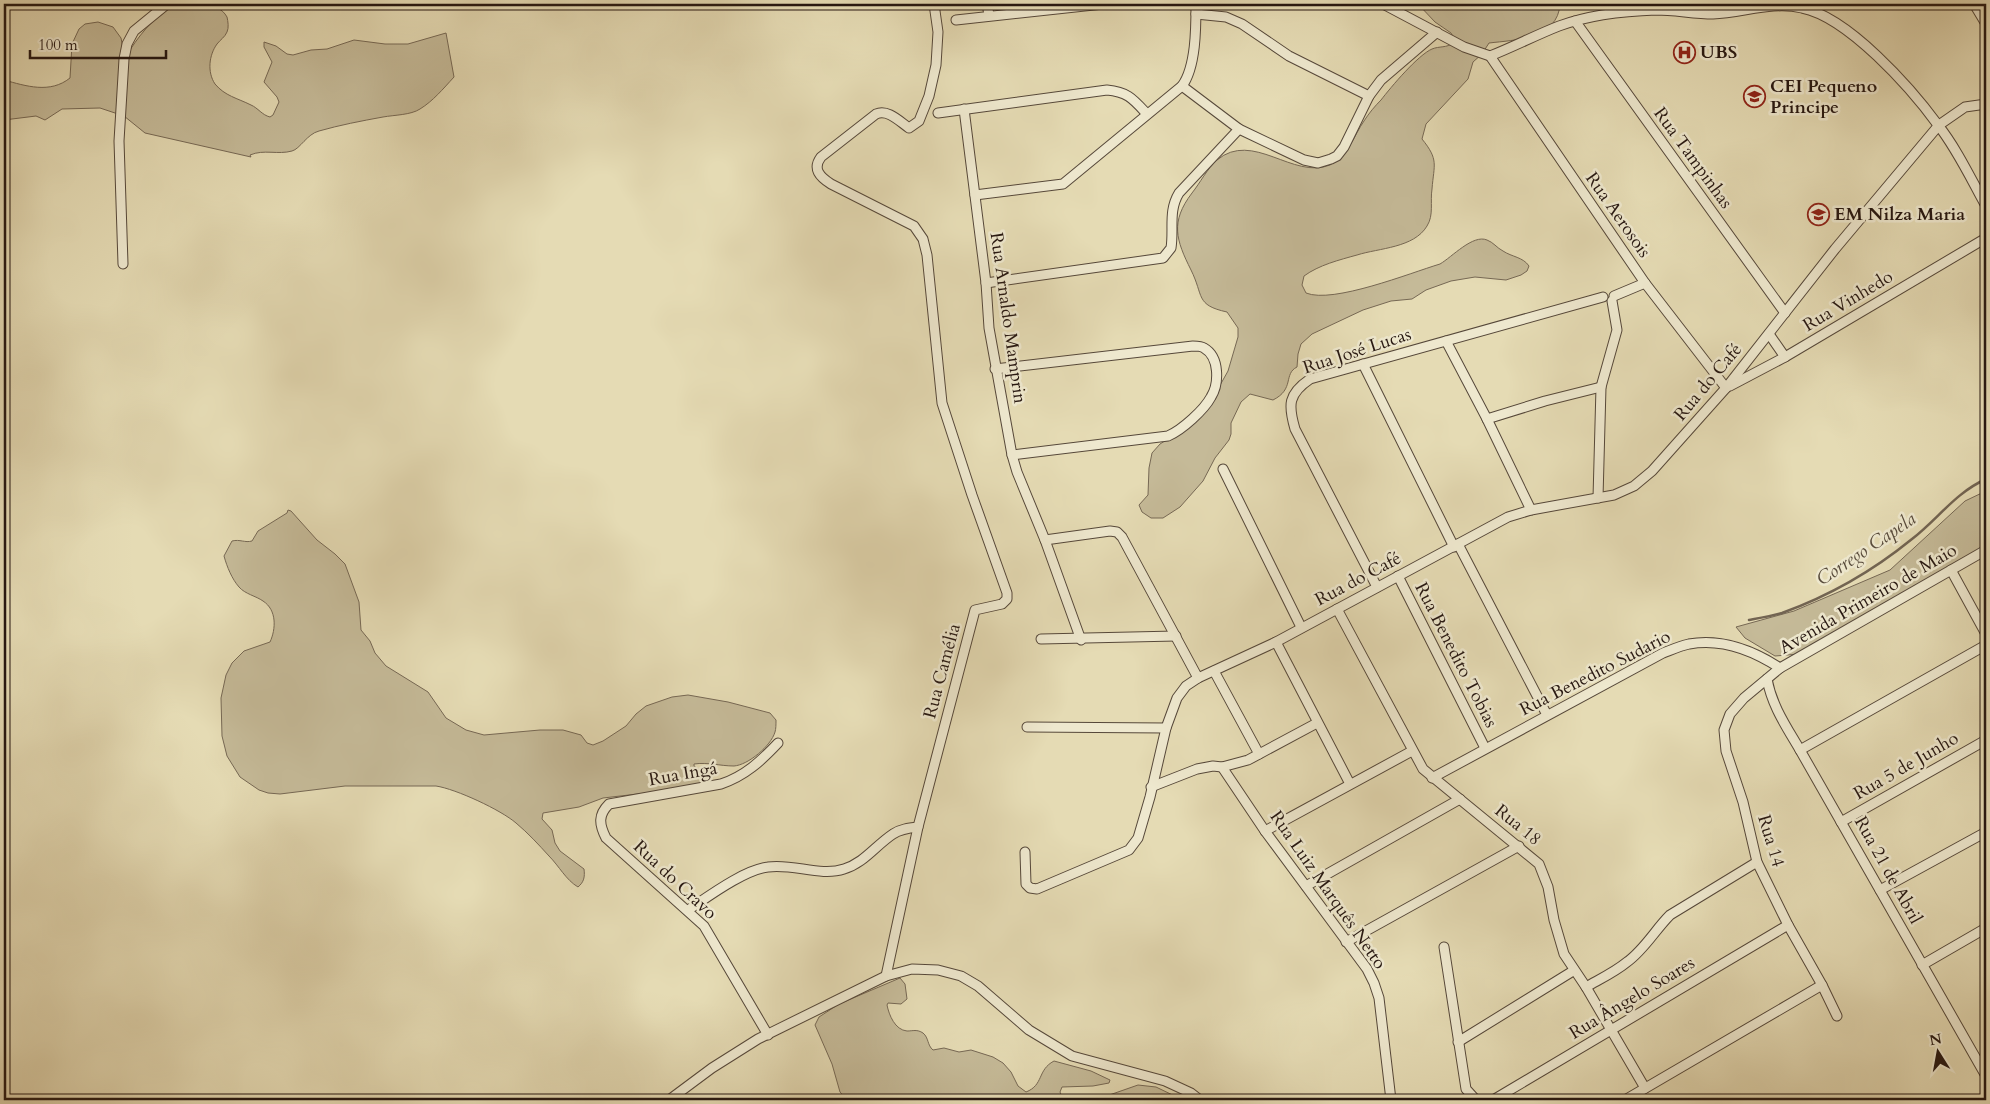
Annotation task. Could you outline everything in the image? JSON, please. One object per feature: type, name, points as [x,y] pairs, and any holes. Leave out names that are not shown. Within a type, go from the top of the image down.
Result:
[{"type":"street","points":[[124,264],[118,141],[124,59],[127,44],[134,31],[167,4]]},
{"type":"street","name":"Rua Camélia","points":[[886,976],[918,826],[975,610],[1002,604],[1006,600],[1005,587],[942,403],[927,255],[923,239],[914,226],[831,184],[820,177],[816,169],[817,162],[821,157],[880,112],[888,113],[909,128],[919,121],[929,96],[936,65],[938,32],[934,4]]},
{"type":"street","points":[[987,4],[989,15]]},
{"type":"street","points":[[956,20],[1103,4]]},
{"type":"street","points":[[975,195],[1063,184],[1182,86],[1188,78],[1192,64],[1196,4]]},
{"type":"street","points":[[1383,4],[1464,47],[1490,56],[1575,21],[1613,14],[1657,10],[1682,13],[1738,12],[1763,5],[1786,5],[1804,8],[1818,13],[1842,27],[1900,79],[1939,125],[1986,206]]},
{"type":"street","points":[[1676,4],[1682,13]]},
{"type":"street","points":[[1974,4],[1986,24]]},
{"type":"street","points":[[1196,14],[1226,17],[1242,24],[1289,56],[1369,96]]},
{"type":"street","name":"Rua Tampinhas","points":[[1575,21],[1785,312]]},
{"type":"street","points":[[1182,86],[1239,129],[1304,160],[1318,163],[1332,159],[1344,148],[1369,96],[1381,80],[1437,32]]},
{"type":"street","name":"Rua Aerosois","points":[[1490,56],[1645,283],[1726,388]]},
{"type":"street","points":[[938,113],[1107,90],[1122,92],[1133,99],[1147,114]]},
{"type":"street","name":"Rua do Café","points":[[1025,852],[1026,884],[1030,888],[1037,889],[1129,850],[1138,838],[1166,728],[1177,698],[1186,686],[1198,678],[1276,642],[1508,517],[1531,510],[1614,495],[1634,486],[1652,471],[1726,388],[1835,249],[1939,125],[1965,107],[1986,104]]},
{"type":"street","name":"Rua Arnaldo Mamprin","points":[[964,109],[986,283],[989,328],[1012,455],[1016,472],[1044,540],[1081,640]]},
{"type":"street","points":[[986,283],[1163,258],[1171,248],[1173,238],[1171,213],[1173,203],[1179,193],[1239,129]]},
{"type":"street","name":"Rua Vinhedo","points":[[1726,388],[1785,357],[1986,238]]},
{"type":"street","name":"Rua José Lucas","points":[[1377,587],[1295,430],[1290,412],[1292,397],[1299,387],[1310,379],[1581,303],[1609,299],[1645,283]]},
{"type":"street","points":[[1598,498],[1601,387],[1617,330],[1616,318],[1609,299]]},
{"type":"street","points":[[1769,334],[1785,357]]},
{"type":"street","points":[[1446,341],[1487,419],[1531,510]]},
{"type":"street","points":[[995,369],[1193,346],[1203,347],[1211,354],[1216,365],[1216,382],[1210,399],[1187,423],[1168,436],[1012,455]]},
{"type":"street","points":[[1363,364],[1456,546],[1547,716]]},
{"type":"street","points":[[1487,419],[1545,401],[1601,387]]},
{"type":"street","points":[[1224,470],[1301,628]]},
{"type":"street","points":[[1044,540],[1110,531],[1117,532],[1126,542],[1198,678]]},
{"type":"street","name":"Avenida Primeiro de Maio","points":[[1767,679],[1780,668],[1986,550]]},
{"type":"street","points":[[1951,570],[1986,634]]},
{"type":"street","name":"Rua Benedito Tobias","points":[[1398,576],[1486,748]]},
{"type":"street","name":"Rua 18","points":[[1336,609],[1423,769],[1539,864],[1545,874],[1564,954],[1586,987],[1645,1088]]},
{"type":"street","points":[[1041,639],[1081,640],[1176,636]]},
{"type":"street","points":[[1276,642],[1350,784]]},
{"type":"street","name":"Rua Benedito Sudario","points":[[1432,778],[1663,653],[1688,644],[1708,643],[1735,647],[1750,651],[1780,668]]},
{"type":"street","points":[[1800,750],[1986,646]]},
{"type":"street","points":[[1214,671],[1259,754]]},
{"type":"street","name":"Rua 21 de Abril","points":[[1767,679],[1770,696],[1776,711],[1986,1076]]},
{"type":"street","name":"Rua 14","points":[[1767,679],[1744,698],[1730,714],[1724,730],[1726,751],[1743,802],[1757,862],[1788,925],[1837,1016]]},
{"type":"street","points":[[1152,787],[1197,769],[1213,766],[1222,767],[1248,760],[1317,723]]},
{"type":"street","points":[[1027,727],[1166,728]]},
{"type":"street","name":"Rua 5 de Junho","points":[[1841,822],[1986,740]]},
{"type":"street","name":"Rua Ingá","points":[[610,804],[734,780],[762,759],[778,743]]},
{"type":"street","points":[[1266,831],[1412,751]]},
{"type":"street","name":"Rua Luiz Marquês Netto","points":[[1222,767],[1266,831],[1367,969],[1379,998],[1391,1100]]},
{"type":"street","points":[[1306,886],[1460,799]]},
{"type":"street","name":"Rua do Cravo","points":[[610,804],[603,810],[600,817],[600,827],[606,838],[704,926],[768,1035]]},
{"type":"street","points":[[688,910],[751,871],[768,867],[791,867],[826,872],[841,870],[858,864],[894,833],[918,826]]},
{"type":"street","points":[[1880,890],[1986,832]]},
{"type":"street","points":[[1346,942],[1519,846]]},
{"type":"street","points":[[1586,987],[1628,962],[1670,915],[1757,862]]},
{"type":"street","name":"Rua Ângelo Soares","points":[[1492,1100],[1788,925]]},
{"type":"street","points":[[1922,965],[1986,928]]},
{"type":"street","points":[[1444,947],[1466,1089],[1476,1100]]},
{"type":"street","points":[[670,1100],[712,1068],[768,1035],[886,976],[912,969],[938,970],[961,976],[978,986],[1030,1030],[1072,1056],[1165,1081],[1191,1093],[1200,1100]]},
{"type":"street","points":[[1458,1042],[1574,971]]},
{"type":"street","points":[[1625,1100],[1822,985]]},
{"type":"shaded area","points":[[174,4],[210,5],[223,12],[227,17],[228,29],[212,53],[210,69],[212,79],[223,91],[270,117],[273,115],[279,102],[264,82],[272,62],[264,47],[264,42],[276,46],[287,54],[293,55],[311,50],[327,49],[354,40],[385,44],[408,44],[446,33],[454,77],[434,99],[416,111],[319,131],[311,135],[295,150],[260,152],[250,155],[251,157],[145,133],[124,116],[100,108],[62,109],[45,120],[36,116],[4,120],[4,80],[29,86],[46,87],[62,83],[70,78],[72,44],[79,29],[85,24],[98,22],[113,27],[121,38],[125,58],[147,28],[159,15]]},
{"type":"shaded area","points":[[1418,4],[1560,4],[1557,16],[1544,31],[1522,39],[1489,43],[1482,54],[1473,62],[1468,79],[1426,124],[1422,139],[1431,152],[1434,168],[1429,222],[1421,233],[1405,243],[1323,266],[1304,276],[1302,285],[1306,293],[1318,295],[1352,291],[1372,286],[1440,264],[1469,243],[1481,239],[1489,241],[1506,253],[1524,261],[1529,266],[1527,271],[1506,280],[1475,277],[1451,281],[1426,290],[1412,299],[1391,301],[1363,310],[1312,334],[1301,344],[1297,367],[1290,374],[1287,387],[1280,396],[1273,400],[1250,394],[1241,402],[1231,423],[1229,440],[1215,458],[1203,481],[1180,507],[1163,518],[1151,518],[1142,512],[1139,505],[1148,495],[1149,468],[1152,453],[1160,444],[1187,427],[1210,403],[1228,371],[1238,337],[1238,328],[1227,312],[1210,306],[1202,298],[1182,249],[1179,240],[1178,222],[1185,203],[1213,164],[1231,152],[1245,150],[1259,152],[1287,162],[1316,168],[1330,165],[1342,157],[1370,112],[1412,64],[1426,52],[1453,43],[1454,38],[1451,33],[1435,22]]},
{"type":"shaded area","points":[[1986,491],[1986,546],[1800,654],[1775,656],[1745,638],[1736,627],[1794,611],[1890,570],[1965,501]]},
{"type":"shaded area","points":[[288,510],[317,540],[345,564],[359,602],[361,630],[370,641],[375,653],[386,666],[428,692],[446,718],[466,730],[484,735],[563,730],[581,735],[587,743],[593,745],[603,741],[626,726],[646,706],[672,697],[688,695],[728,702],[770,713],[776,720],[773,737],[764,749],[740,765],[694,764],[694,766],[710,776],[710,780],[704,784],[672,790],[603,798],[579,807],[543,813],[542,819],[552,830],[555,843],[560,851],[584,869],[584,879],[578,887],[566,877],[553,860],[516,823],[500,812],[455,791],[436,786],[345,786],[280,794],[259,790],[240,777],[227,756],[222,736],[221,698],[226,675],[232,663],[244,651],[270,642],[274,620],[268,605],[236,584],[224,556],[232,541],[252,541],[258,531],[287,513]]},
{"type":"shaded area","points":[[900,978],[905,984],[907,999],[901,1004],[888,1003],[891,1017],[896,1025],[903,1030],[923,1033],[933,1050],[944,1048],[959,1052],[971,1050],[993,1057],[1003,1063],[1011,1072],[1018,1086],[1026,1092],[1036,1085],[1045,1069],[1054,1061],[1091,1071],[1110,1080],[1109,1083],[1093,1086],[1062,1087],[1060,1092],[1062,1097],[1068,1100],[847,1100],[840,1092],[832,1064],[815,1025],[819,1017],[839,1004]]},
{"type":"shaded area","points":[[1138,1085],[1156,1087],[1183,1100],[1095,1100]]},
{"type":"waterway","name":"Corrego Capela","points":[[1749,620],[1782,613],[1800,606],[1867,572],[1921,531],[1965,491],[1986,479]]},
{"type":"place","name":"UBS","points":[[1684,52]]},
{"type":"place","name":"CEI Pequeno Principe","points":[[1754,96]]},
{"type":"place","name":"EM Nilza Maria","points":[[1818,214]]}]
